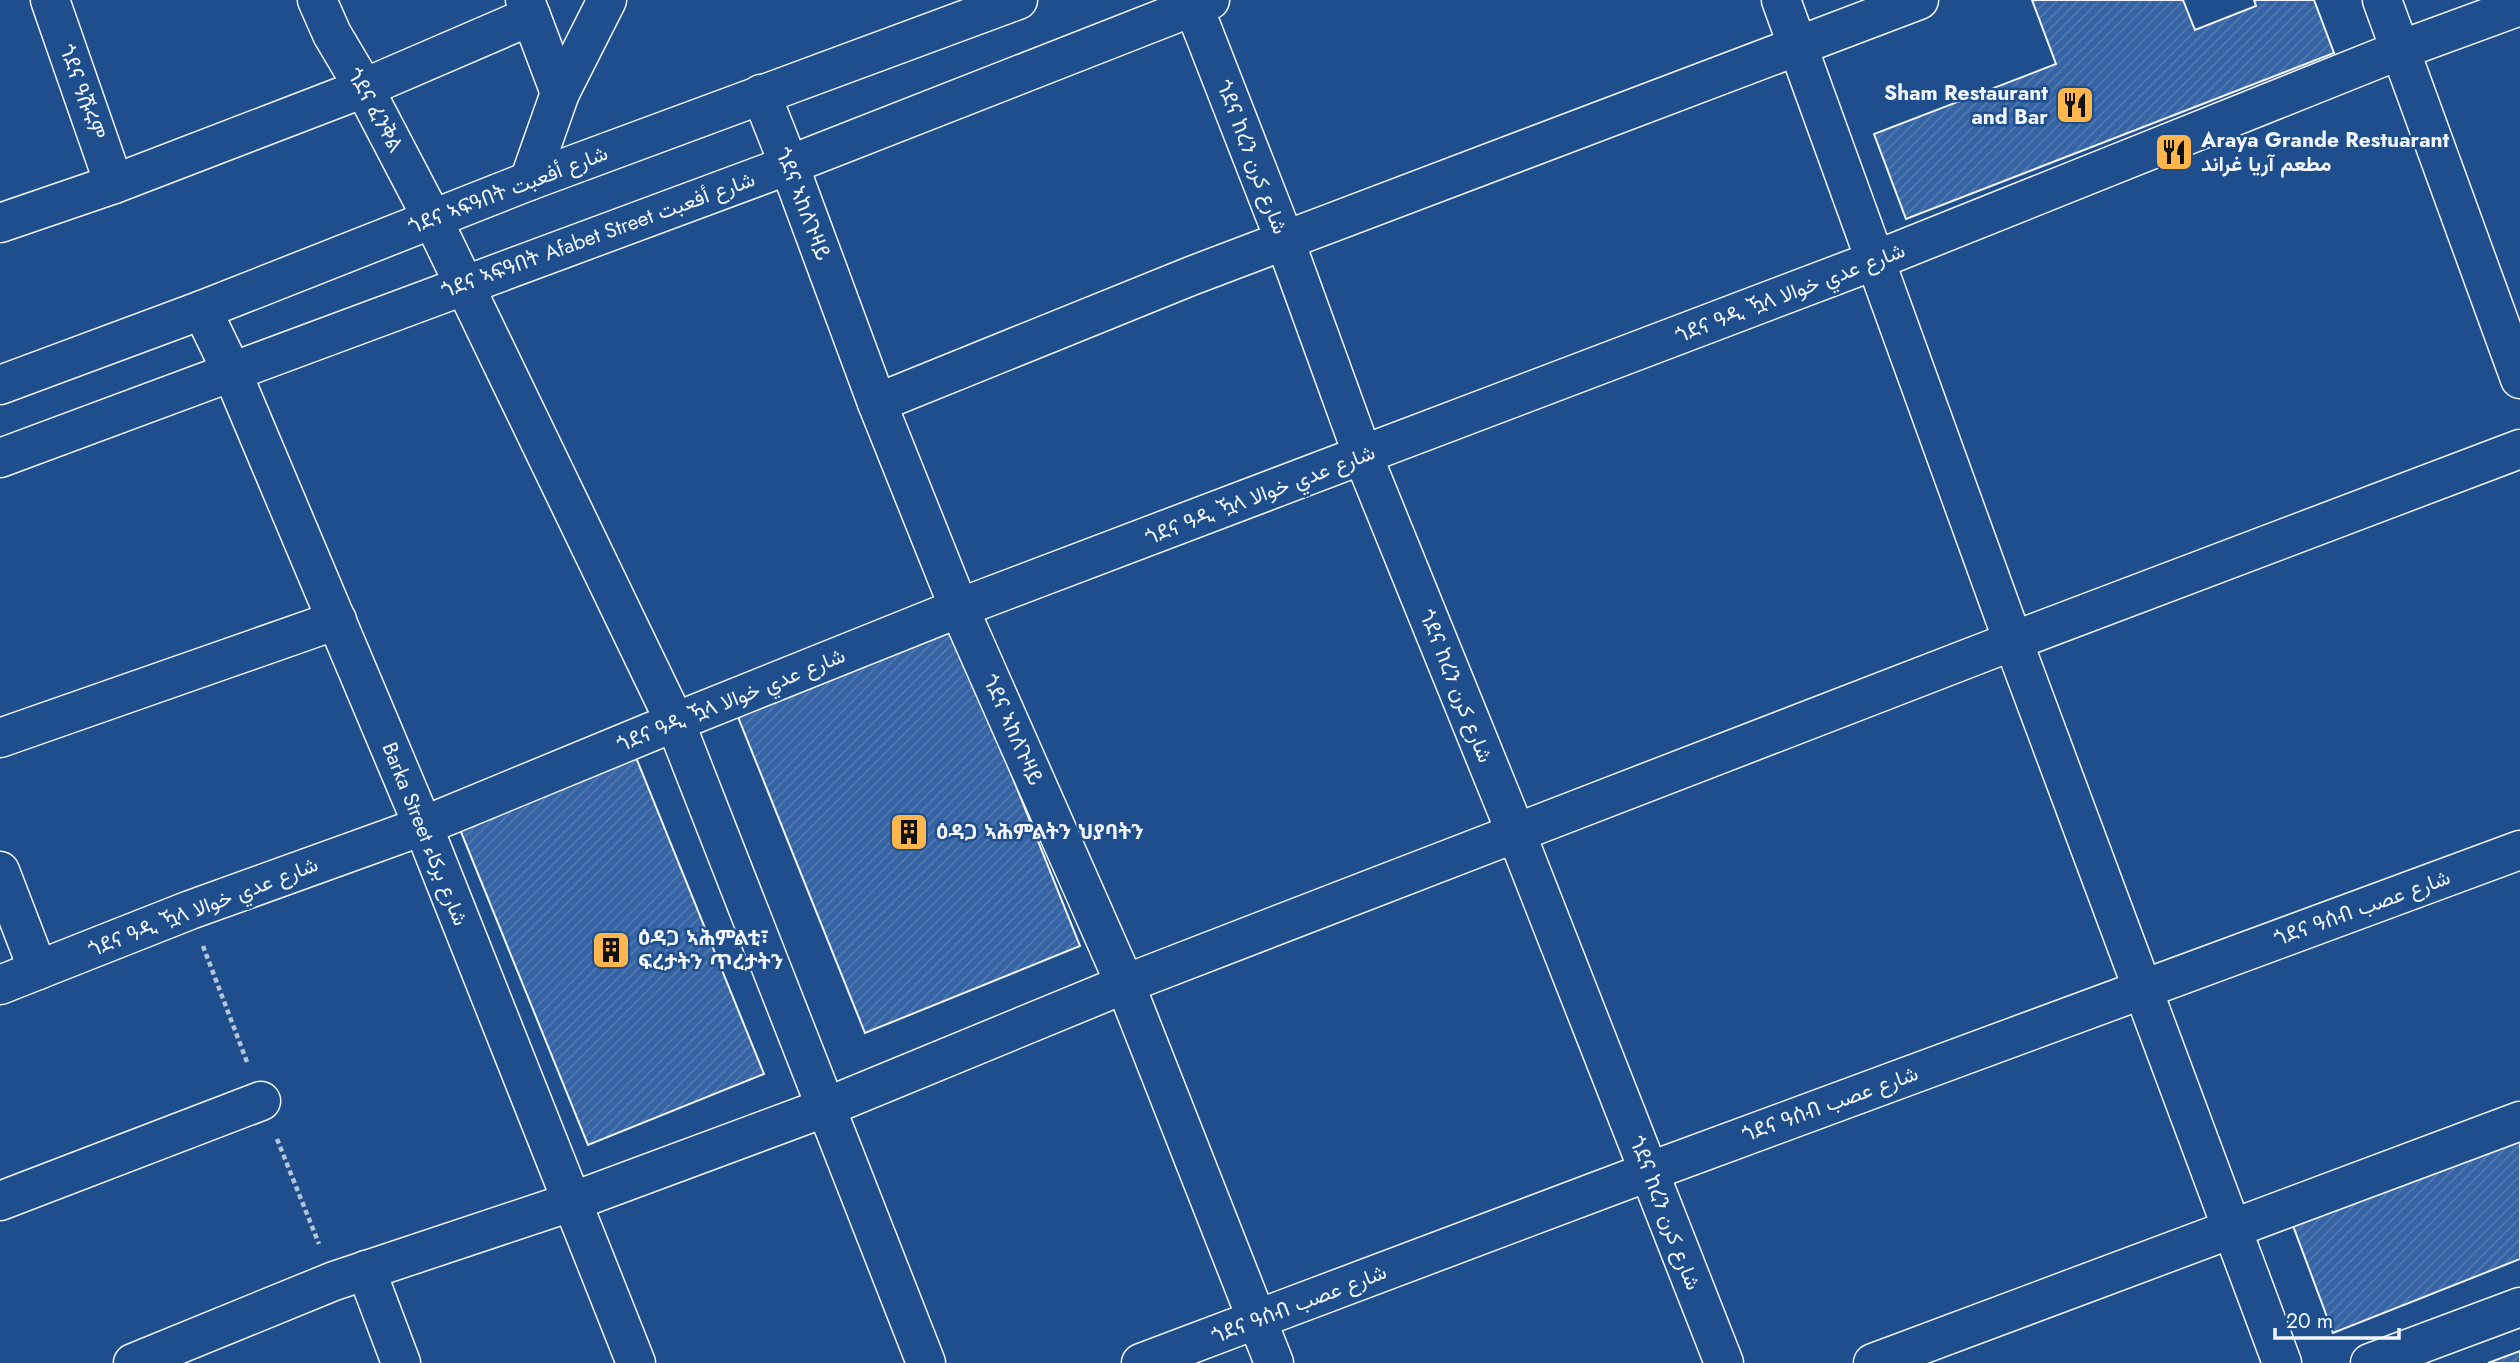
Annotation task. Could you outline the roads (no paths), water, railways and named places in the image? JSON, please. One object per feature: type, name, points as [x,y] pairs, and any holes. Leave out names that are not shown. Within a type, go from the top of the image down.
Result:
[{"type":"main road","name":"ጎደና ዓሹሩም","points":[[50,0],[114,184]]},
{"type":"main road","name":"ጎደና ፈንቅል","points":[[317,0],[332,34],[364,88],[433,219],[675,722],[926,1363]]},
{"type":"main road","points":[[529,181],[560,93],[607,0]]},
{"type":"main road","name":"ጎደና ኣፍዓበት شارع أفعبت","points":[[0,385],[202,310],[529,181],[1017,0]]},
{"type":"main road","points":[[1781,0],[2013,641],[2282,1363]]},
{"type":"main road","points":[[877,403],[1191,276],[1919,0]]},
{"type":"main road","points":[[2382,0],[2520,379]]},
{"type":"main road","name":"ጎደና ኣፍዓበት Afabet Street شارع أفعبت","points":[[0,458],[789,165],[1198,2]]},
{"type":"main road","name":"ጎደና ከረን شارع كرن","points":[[1198,2],[1363,456],[1516,833],[1724,1363]]},
{"type":"main road","name":"ጎደና ዓዲ ዃላ شارع عدي خوالا","points":[[0,985],[190,910],[423,825],[959,608],[1876,260],[2400,50],[2520,6]]},
{"type":"main road","points":[[0,223],[114,184],[364,88],[528,8],[560,93]]},
{"type":"main road","name":"ጎደና ኣከለጉዛይ","points":[[761,94],[877,403],[959,608],[1125,984],[1274,1363]]},
{"type":"main road","name":"Barka Street شارع بركاء","points":[[202,310],[231,370],[423,825],[636,1363]]},
{"type":"main road","points":[[132,1363],[334,1281],[571,1202],[824,1108],[1125,984],[2013,641],[2520,449]]},
{"type":"main road","points":[[0,738],[337,620]]},
{"type":"main road","name":"ጎደና ዓሰብ شارع عصب","points":[[1142,1363],[1648,1172],[2520,850]]},
{"type":"main road","points":[[0,871],[38,970]]},
{"type":"main road","points":[[0,1200],[261,1101]]},
{"type":"main road","points":[[1873,1363],[2520,1121]]},
{"type":"main road","points":[[366,1270],[401,1363]]},
{"type":"main road","points":[[2370,1363],[2520,1307]]},
{"type":"place","name":"Sham Restaurant and Bar","points":[[2075,105]]},
{"type":"place","name":"Araya Grande Restuarant مطعم آريا غراند","points":[[2174,152]]},
{"type":"place","name":"ዕዳጋ ኣሕምልትን ህያባትን","points":[[909,832]]},
{"type":"place","name":"ዕዳጋ ኣሕምልቲ፣ ፍረታትን ጥረታትን","points":[[611,950]]}]
